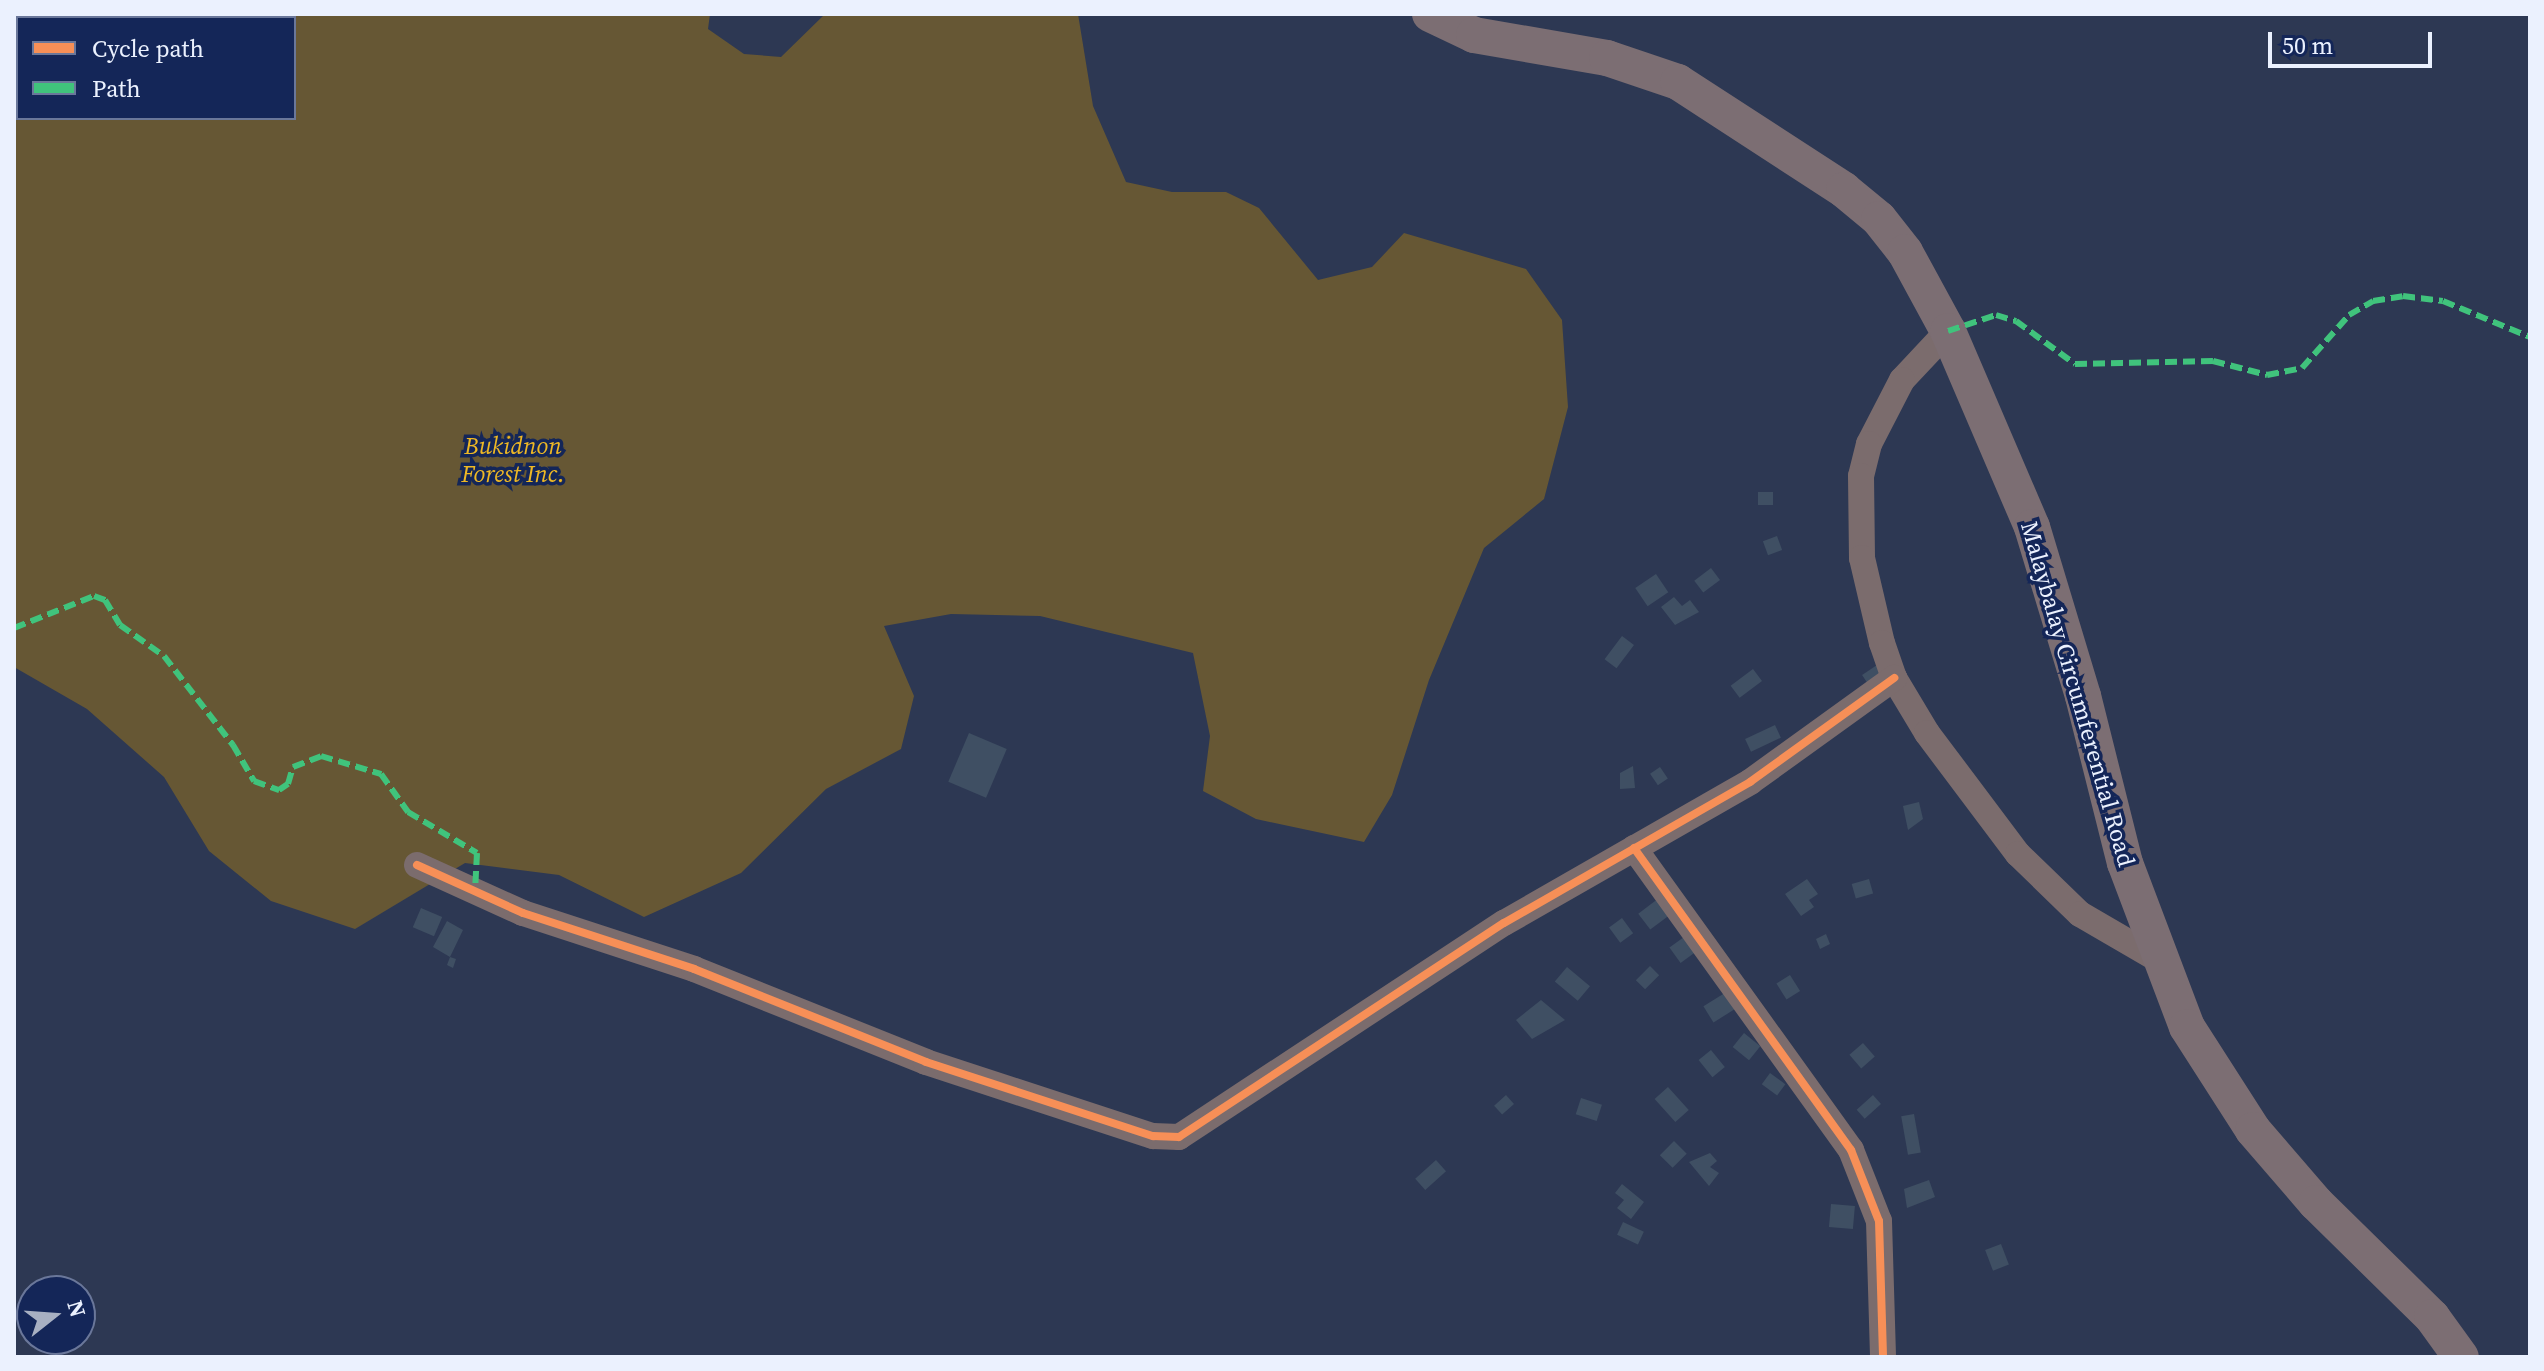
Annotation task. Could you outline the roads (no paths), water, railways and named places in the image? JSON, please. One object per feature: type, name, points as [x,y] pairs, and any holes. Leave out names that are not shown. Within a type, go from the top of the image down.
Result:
[{"type":"main road","name":"Malaybalay Circumferential Road","points":[[1430,14],[1474,35],[1644,68],[1723,108],[1879,219],[1905,252],[1948,331],[2032,527],[2083,696],[2125,863],[2159,960],[2187,1027],[2253,1130],[2316,1203],[2432,1317],[2461,1357]]},
{"type":"street","points":[[1948,331],[1902,380],[1875,431],[1861,476],[1862,558],[1894,678],[1959,779],[2018,854],[2080,914],[2159,960]]},
{"type":"street","points":[[417,865],[523,913],[694,969],[926,1062],[1166,1138],[1195,1129],[1267,1076],[1504,923],[1750,782],[1894,678]]},
{"type":"street","points":[[1634,848],[1851,1150],[1879,1221],[1883,1357]]},
{"type":"park label","name":"Bukidnon Forest Inc.","points":[[513,460]]}]
